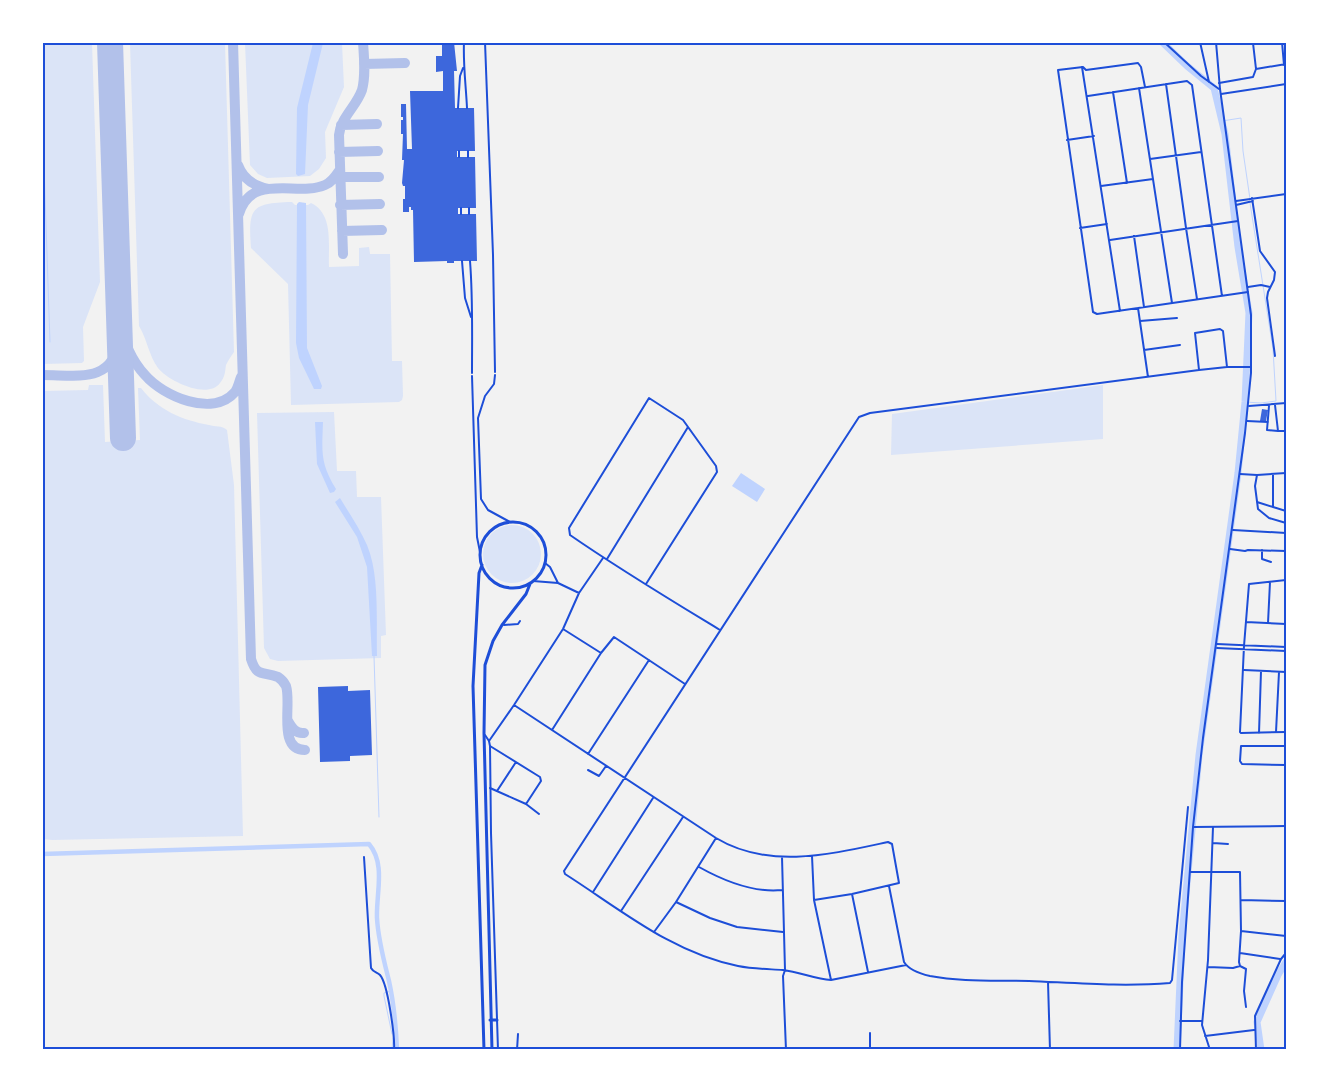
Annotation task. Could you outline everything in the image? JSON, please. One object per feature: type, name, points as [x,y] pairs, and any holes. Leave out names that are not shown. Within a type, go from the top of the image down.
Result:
[{"type":"highway","points":[[510,522],[524,524],[540,535],[545,547],[545,563],[539,576],[531,583],[516,588],[501,586],[489,578],[482,565],[480,552],[485,538],[496,527],[510,522]]},
{"type":"highway","points":[[482,565],[479,573],[474,659],[484,1050]]},
{"type":"highway","points":[[492,1050],[484,755],[486,658],[502,625],[526,594],[531,583]]},
{"type":"highway","points":[[475,755],[484,755]]},
{"type":"highway","points":[[480,944],[489,943]]},
{"type":"highway","points":[[490,1020],[496,1020]]},
{"type":"street","points":[[458,108],[464,42]]},
{"type":"street","points":[[485,42],[493,255],[495,374],[494,384],[486,396],[478,418],[481,499],[488,510],[510,522]]},
{"type":"street","points":[[1164,42],[1209,82],[1220,89],[1223,94],[1222,103],[1236,201],[1237,221],[1248,287],[1252,332],[1249,406],[1203,738],[1194,827],[1180,1021],[1180,1050]]},
{"type":"street","points":[[1200,42],[1209,82]]},
{"type":"street","points":[[1216,42],[1221,83],[1220,89]]},
{"type":"street","points":[[1256,69],[1285,65],[1282,42]]},
{"type":"street","points":[[1221,83],[1252,78],[1256,69],[1252,43]]},
{"type":"street","points":[[1144,87],[1141,67],[1138,63],[1086,70],[1082,67],[1058,70],[1093,312],[1097,314],[1247,292]]},
{"type":"street","points":[[463,67],[466,76],[467,108]]},
{"type":"street","points":[[1082,67],[1120,311]]},
{"type":"street","points":[[1088,96],[1187,81],[1192,85],[1222,296]]},
{"type":"street","points":[[1166,84],[1198,299]]},
{"type":"street","points":[[1223,94],[1286,84]]},
{"type":"street","points":[[1139,88],[1172,303]]},
{"type":"street","points":[[1113,92],[1127,183]]},
{"type":"street","points":[[1067,140],[1094,136]]},
{"type":"street","points":[[459,151],[460,157]]},
{"type":"street","points":[[468,151],[468,157]]},
{"type":"street","points":[[1150,159],[1201,152]]},
{"type":"street","points":[[1101,186],[1153,179]]},
{"type":"street","points":[[1236,201],[1286,194]]},
{"type":"street","points":[[1236,205],[1251,200]]},
{"type":"street","points":[[1251,200],[1260,251],[1275,272],[1267,298],[1275,356]]},
{"type":"street","points":[[460,208],[461,214]]},
{"type":"street","points":[[469,208],[469,214]]},
{"type":"street","points":[[1110,240],[1237,221]]},
{"type":"street","points":[[1080,228],[1107,224]]},
{"type":"street","points":[[1134,236],[1144,307]]},
{"type":"street","points":[[462,261],[466,305],[471,319]]},
{"type":"street","points":[[470,261],[473,305],[471,319],[477,537],[480,552]]},
{"type":"street","points":[[1248,287],[1262,285],[1270,287]]},
{"type":"street","points":[[1138,308],[1148,378]]},
{"type":"street","points":[[1140,321],[1177,318]]},
{"type":"street","points":[[1199,370],[1195,333],[1220,329],[1223,331],[1228,367]]},
{"type":"street","points":[[1144,350],[1180,346]]},
{"type":"street","points":[[906,965],[831,980],[785,970],[756,969],[716,960],[692,952],[654,932],[565,874],[564,871],[855,422],[862,415],[1199,370],[1251,367]]},
{"type":"street","points":[[646,584],[716,475],[717,469],[683,420],[650,398],[647,399],[569,528],[570,535],[606,560],[720,630]]},
{"type":"street","points":[[1249,406],[1269,406],[1286,403]]},
{"type":"street","points":[[1275,405],[1278,431]]},
{"type":"street","points":[[1269,406],[1268,431],[1286,431]]},
{"type":"street","points":[[1247,421],[1268,422]]},
{"type":"street","points":[[606,560],[688,427]]},
{"type":"street","points":[[1240,474],[1286,473]]},
{"type":"street","points":[[1273,474],[1273,507]]},
{"type":"street","points":[[1257,475],[1258,510],[1264,516],[1286,523]]},
{"type":"street","points":[[1257,502],[1286,511]]},
{"type":"street","points":[[1232,530],[1286,533]]},
{"type":"street","points":[[1230,549],[1286,550]]},
{"type":"street","points":[[1262,550],[1262,559],[1271,562]]},
{"type":"street","points":[[489,741],[563,629],[579,594],[603,558]]},
{"type":"street","points":[[545,563],[550,567],[558,583]]},
{"type":"street","points":[[1286,580],[1249,584],[1240,732],[1286,732]]},
{"type":"street","points":[[1268,623],[1270,582]]},
{"type":"street","points":[[531,583],[558,583],[579,594]]},
{"type":"street","points":[[502,625],[518,624],[520,621]]},
{"type":"street","points":[[1246,622],[1286,624]]},
{"type":"street","points":[[563,629],[601,653]]},
{"type":"street","points":[[552,730],[601,653],[614,637],[685,684]]},
{"type":"street","points":[[1217,644],[1286,647]]},
{"type":"street","points":[[1216,648],[1286,651]]},
{"type":"street","points":[[588,754],[649,660]]},
{"type":"street","points":[[1244,670],[1286,672]]},
{"type":"street","points":[[1258,732],[1261,671]]},
{"type":"street","points":[[1276,732],[1279,672]]},
{"type":"street","points":[[514,705],[606,766],[623,780],[716,838],[744,851],[782,857],[812,856],[891,842],[900,881],[897,884],[814,900]]},
{"type":"street","points":[[484,733],[490,746],[498,1050]]},
{"type":"street","points":[[490,746],[541,778],[526,804]]},
{"type":"street","points":[[1286,746],[1241,746],[1240,762],[1242,764],[1286,765]]},
{"type":"street","points":[[497,791],[516,762]]},
{"type":"street","points":[[588,770],[599,776],[606,766]]},
{"type":"street","points":[[490,788],[526,804],[538,814]]},
{"type":"street","points":[[593,892],[653,798]]},
{"type":"street","points":[[889,886],[903,959],[906,965],[919,973],[931,976],[1117,985],[1171,982],[1188,807]]},
{"type":"street","points":[[621,911],[684,817]]},
{"type":"street","points":[[1194,827],[1286,826]]},
{"type":"street","points":[[1210,1050],[1204,1036],[1202,1021],[1207,967],[1213,827]]},
{"type":"street","points":[[654,932],[676,902],[716,838]]},
{"type":"street","points":[[1212,843],[1228,844]]},
{"type":"street","points":[[812,856],[814,900],[831,980]]},
{"type":"street","points":[[364,857],[371,968],[380,976],[386,993],[393,1023],[394,1050]]},
{"type":"street","points":[[782,857],[786,1050]]},
{"type":"street","points":[[699,867],[737,884],[766,890],[783,890]]},
{"type":"street","points":[[1190,872],[1240,872],[1240,966]]},
{"type":"street","points":[[852,894],[868,972]]},
{"type":"street","points":[[1241,900],[1286,902]]},
{"type":"street","points":[[676,902],[710,918],[737,927],[784,932]]},
{"type":"street","points":[[1241,931],[1286,936]]},
{"type":"street","points":[[1240,953],[1281,959]]},
{"type":"street","points":[[1256,1050],[1255,1016],[1281,959],[1286,953]]},
{"type":"street","points":[[1207,967],[1233,968],[1240,966],[1246,969],[1244,991],[1246,1007]]},
{"type":"street","points":[[1048,982],[1050,1050]]},
{"type":"street","points":[[1180,1021],[1202,1021]]},
{"type":"street","points":[[1204,1036],[1254,1030]]},
{"type":"street","points":[[870,1033],[870,1050]]},
{"type":"street","points":[[517,1050],[518,1034]]},
{"type":"shaded area","points":[[42,43],[92,43],[100,282],[83,327],[84,361],[82,363],[43,364]]},
{"type":"shaded area","points":[[130,43],[225,43],[234,352],[226,365],[222,381],[214,388],[207,390],[188,387],[163,373],[155,363],[139,326]]},
{"type":"shaded area","points":[[245,43],[342,43],[344,87],[325,132],[326,158],[319,169],[310,176],[267,178],[258,174],[250,165]]},
{"type":"shaded area","points":[[292,202],[295,205],[308,205],[311,203],[318,208],[327,222],[329,267],[359,266],[359,248],[369,247],[370,254],[390,254],[392,361],[402,361],[403,396],[399,402],[291,405],[288,284],[251,248],[250,224],[255,210],[260,206]]},
{"type":"shaded area","points":[[89,385],[103,385],[105,442],[140,440],[138,388],[141,388],[155,402],[171,413],[227,430],[234,485],[243,836],[43,839],[43,391],[88,390]]},
{"type":"shaded area","points":[[1103,385],[1103,439],[891,455],[892,414]]},
{"type":"shaded area","points":[[334,412],[337,471],[356,471],[357,497],[381,497],[386,635],[381,636],[381,658],[278,661],[270,659],[264,648],[257,413]]},
{"type":"shaded area","points":[[512,525],[528,530],[536,538],[541,554],[536,570],[528,578],[512,583],[496,578],[488,570],[483,554],[488,538],[496,530]]},
{"type":"water","points":[[313,43],[323,43],[308,105],[305,174],[298,176],[296,174],[297,108]]},
{"type":"water","points":[[299,202],[306,203],[307,348],[322,386],[321,389],[314,389],[299,358],[296,343],[297,204]]},
{"type":"water","points":[[315,422],[323,422],[323,457],[327,472],[336,489],[330,493],[317,464]]},
{"type":"water","points":[[741,473],[765,489],[757,502],[732,486]]},
{"type":"water","points":[[340,498],[361,533],[371,557],[376,585],[377,656],[372,656],[367,567],[357,537],[335,502]]},
{"type":"building","points":[[442,42],[454,42],[457,71],[454,71],[455,108],[474,108],[475,151],[457,151],[457,157],[475,157],[476,208],[458,208],[458,214],[476,214],[477,261],[454,261],[454,263],[447,263],[447,261],[414,262],[413,210],[409,207],[409,212],[403,212],[405,186],[402,183],[404,160],[402,160],[403,134],[401,134],[401,120],[403,120],[403,117],[401,117],[401,104],[406,104],[407,149],[412,149],[410,91],[443,91],[443,71],[436,72],[436,56],[442,56]]},
{"type":"building","points":[[1262,409],[1268,410],[1266,421],[1260,421]]},
{"type":"building","points":[[348,686],[348,691],[370,690],[372,755],[350,756],[350,761],[320,762],[318,687]]},
{"type":"waterway","points":[[1162,42],[1214,88],[1225,134],[1238,247],[1249,313],[1245,402],[1238,473],[1199,755],[1182,936],[1177,1050]]},
{"type":"waterway","points":[[42,107],[50,342]]},
{"type":"waterway","points":[[1222,121],[1241,118],[1243,151],[1250,199]]},
{"type":"waterway","points":[[1245,402],[1261,403],[1276,401],[1273,349],[1250,203]]},
{"type":"waterway","points":[[374,656],[379,817]]},
{"type":"waterway","points":[[42,854],[369,844],[374,852],[379,870],[378,926],[381,950],[392,998],[397,1050]]},
{"type":"waterway","points":[[1261,1050],[1257,1022],[1278,975],[1286,962]]},
{"type":"waterway","points":[[391,991],[384,993],[384,996],[392,1034]]},
{"type":"waterway","points":[[392,1050],[393,1038]]},
{"type":"taxiway","points":[[233,42],[251,659],[258,671],[278,677],[286,686],[288,734],[291,743],[296,748],[305,750]]},
{"type":"taxiway","points":[[343,254],[339,135],[346,117],[362,90],[364,72],[363,42]]},
{"type":"taxiway","points":[[364,64],[405,63]]},
{"type":"taxiway","points":[[341,125],[377,124]]},
{"type":"taxiway","points":[[339,152],[378,151]]},
{"type":"taxiway","points":[[238,165],[250,181],[268,189]]},
{"type":"taxiway","points":[[239,214],[245,201],[254,193],[276,188],[314,188],[330,182],[339,171]]},
{"type":"taxiway","points":[[340,177],[379,177]]},
{"type":"taxiway","points":[[340,205],[380,204]]},
{"type":"taxiway","points":[[342,231],[382,230]]},
{"type":"taxiway","points":[[119,323],[129,351],[140,369],[153,383],[176,396],[202,404],[226,400],[235,392],[241,377]]},
{"type":"taxiway","points":[[42,375],[81,376],[101,370],[109,364],[116,354],[120,340]]},
{"type":"taxiway","points":[[288,721],[296,731],[304,733]]},
{"type":"runway","points":[[110,42],[123,438]]}]
